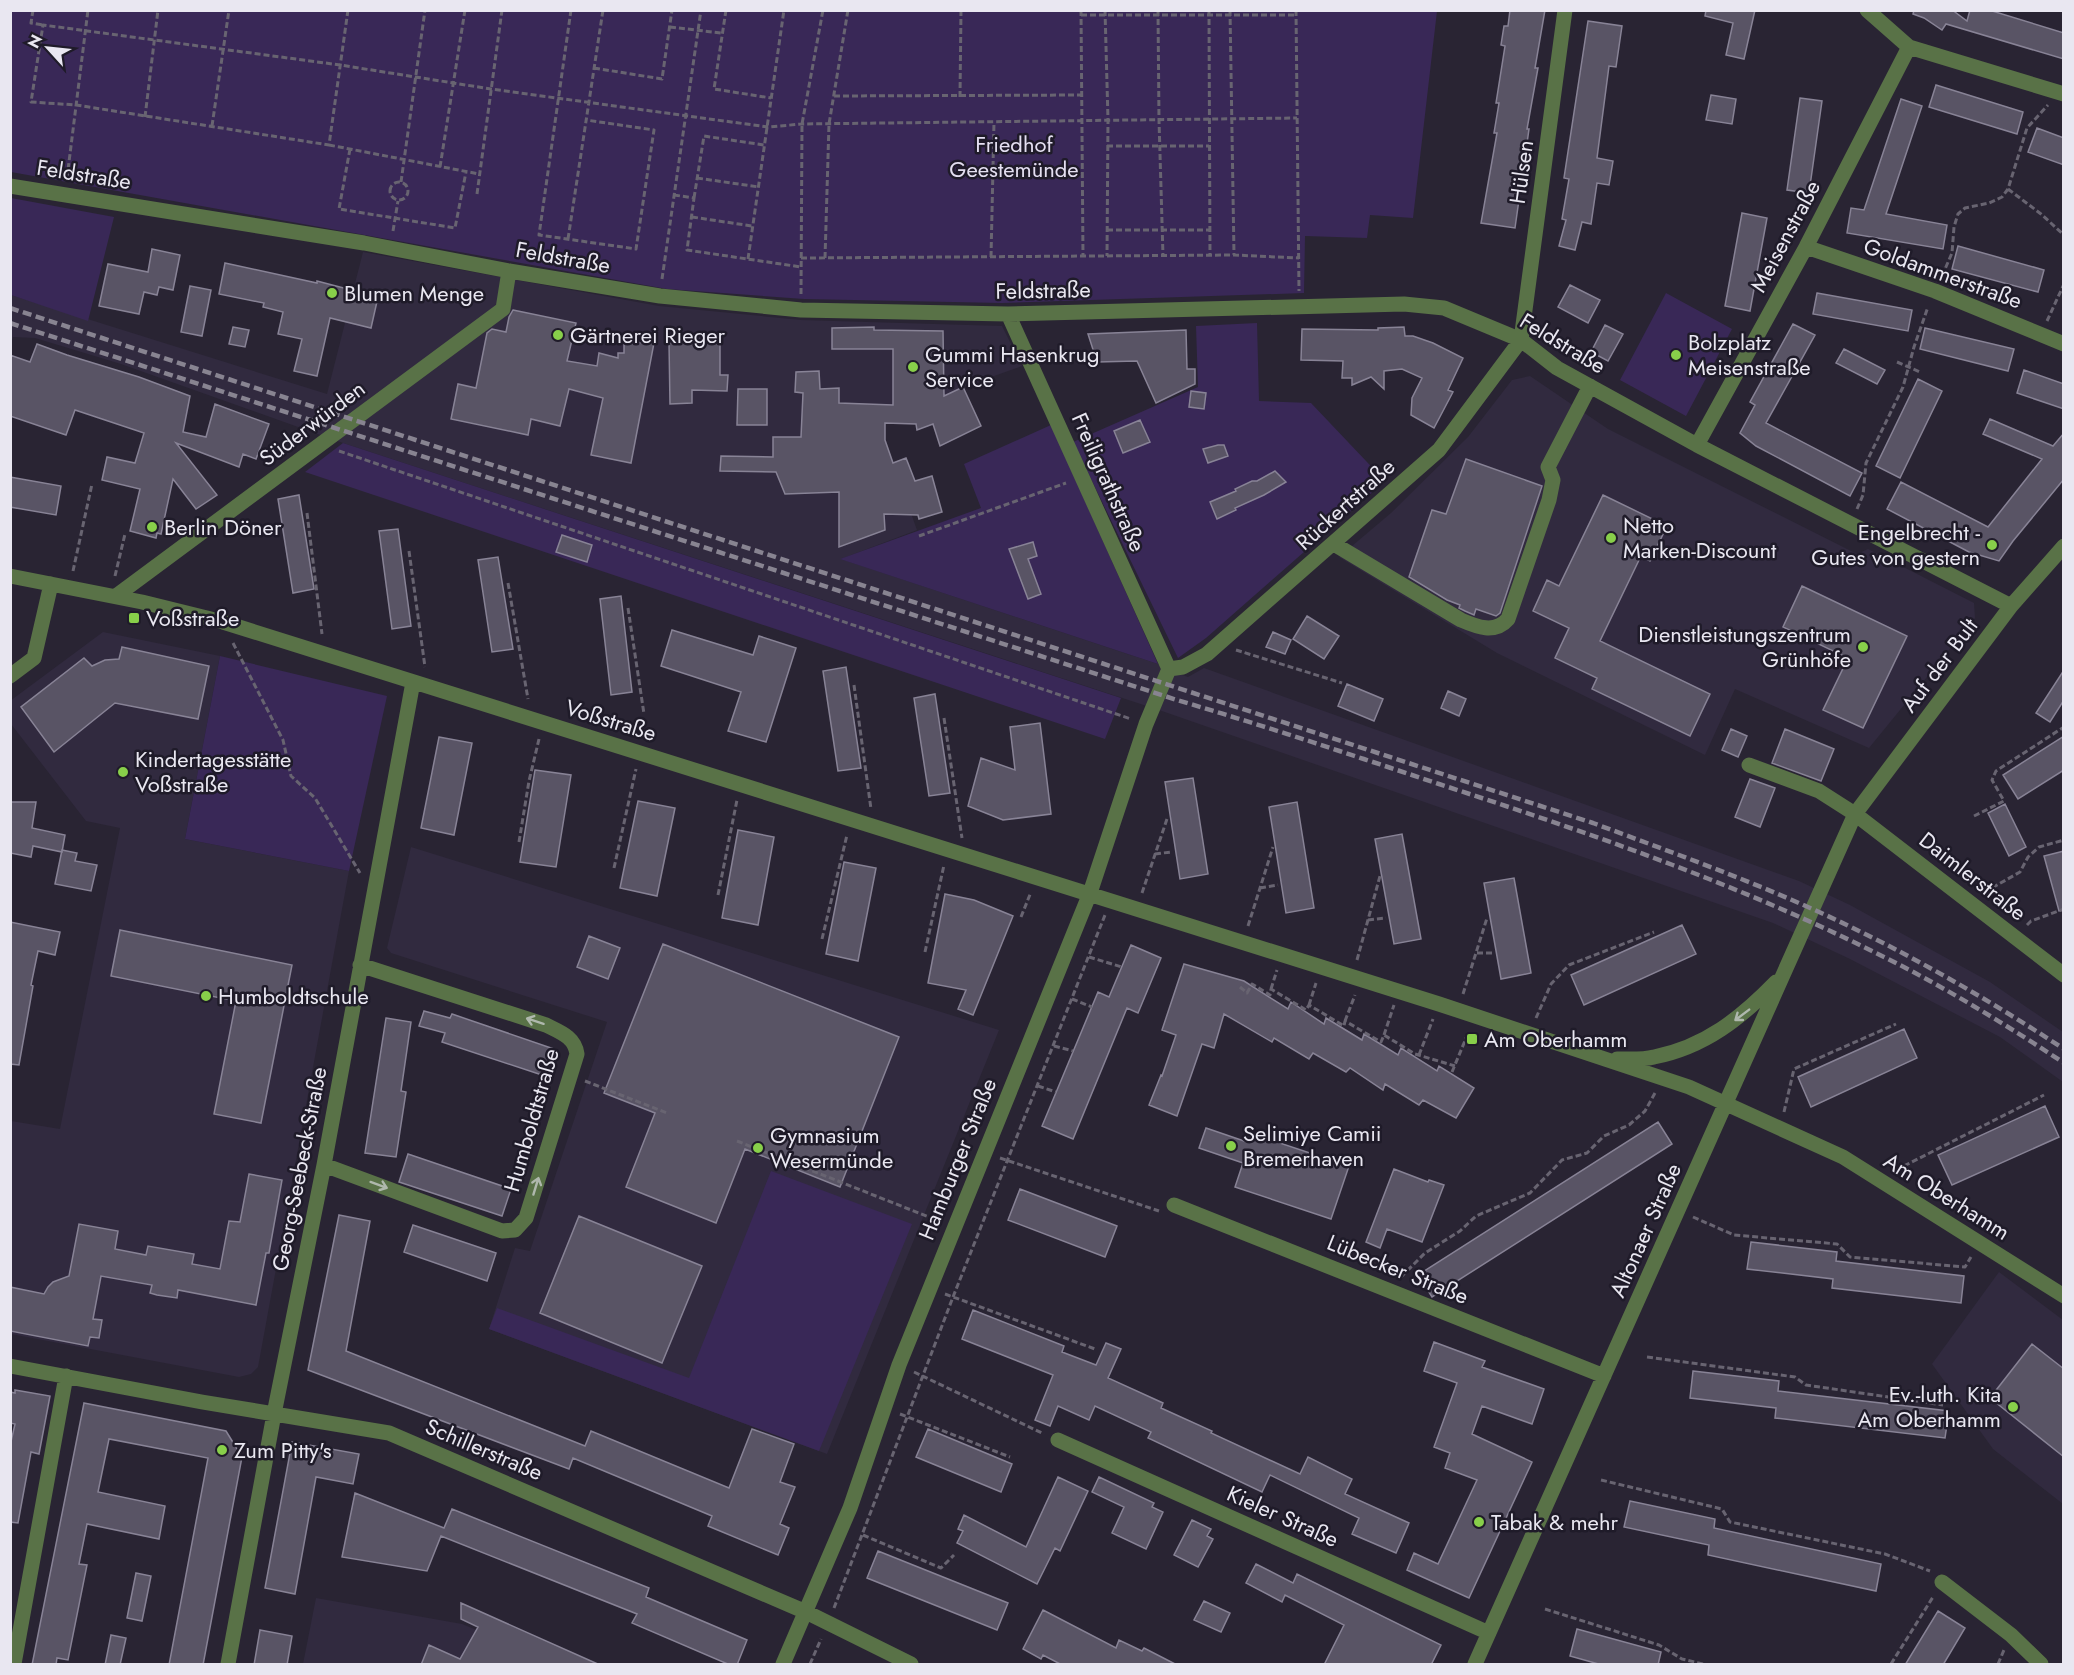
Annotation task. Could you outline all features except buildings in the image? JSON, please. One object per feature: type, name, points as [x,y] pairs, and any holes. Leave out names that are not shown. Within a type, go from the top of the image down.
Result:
[{"type":"street","name":"Hülsen","points":[[1521,340],[1565,10]]},
{"type":"street","points":[[1867,10],[1909,47],[2064,94]]},
{"type":"street","name":"Meisenstraße","points":[[1697,445],[1806,247],[1909,47]]},
{"type":"street","name":"Feldstraße","points":[[10,186],[391,248],[660,296],[801,310],[1008,314],[1404,304],[1444,308],[1521,340],[1557,368],[1697,445],[2011,606]]},
{"type":"street","name":"Goldammerstraße","points":[[1806,247],[1935,291],[2064,344]]},
{"type":"street","name":"Süderwürden","points":[[113,596],[503,309],[509,270]]},
{"type":"street","name":"Freiligrathstraße","points":[[1008,314],[1166,662]]},
{"type":"street","name":"Rückertstraße","points":[[1166,662],[1184,667],[1207,654],[1439,450],[1521,340]]},
{"type":"street","points":[[1334,544],[1461,620],[1483,628],[1496,628],[1503,625],[1508,619],[1550,500],[1553,480],[1548,467],[1590,386]]},
{"type":"street","name":"Auf der Bult","points":[[1855,814],[2011,606],[2064,546]]},
{"type":"street","name":"Voßstraße","points":[[10,576],[113,596],[222,622],[1090,893]]},
{"type":"street","points":[[10,676],[34,658],[51,584]]},
{"type":"street","name":"Hamburger Straße","points":[[783,1665],[842,1526],[899,1365],[1090,893],[1166,662]]},
{"type":"street","name":"Georg-Seebeck-Straße","points":[[228,1665],[274,1414],[324,1165],[373,893],[420,684]]},
{"type":"street","name":"Daimlerstraße","points":[[1749,765],[1819,791],[1855,814],[2064,975]]},
{"type":"street","name":"Altonaer Straße","points":[[1474,1665],[1855,814]]},
{"type":"street","name":"Am Oberhamm","points":[[1090,893],[1475,1015],[1689,1087],[1843,1157],[2064,1296]]},
{"type":"street","name":"Humboldtstraße","points":[[324,1165],[502,1231],[515,1230],[526,1218],[577,1054],[576,1045],[568,1037],[546,1025],[360,965]]},
{"type":"street","points":[[1608,1059],[1653,1058],[1690,1047],[1719,1032],[1748,1011],[1784,974]]},
{"type":"street","name":"Lübecker Straße","points":[[1174,1205],[1605,1376]]},
{"type":"street","name":"Schillerstraße","points":[[10,1366],[389,1433],[806,1612],[911,1665]]},
{"type":"street","points":[[14,1665],[66,1376]]},
{"type":"street","name":"Kieler Straße","points":[[1058,1440],[1489,1633]]},
{"type":"street","points":[[1942,1582],[2011,1635],[2041,1665]]},
{"type":"path","points":[[33,10],[31,22],[85,32],[340,65],[454,84],[768,127],[802,124],[1298,118]]},
{"type":"path","points":[[65,194],[88,10]]},
{"type":"path","points":[[145,117],[158,10]]},
{"type":"path","points":[[212,126],[229,10]]},
{"type":"path","points":[[329,145],[348,10]]},
{"type":"path","points":[[401,182],[425,10]]},
{"type":"path","points":[[440,167],[465,10]]},
{"type":"path","points":[[477,194],[502,10]]},
{"type":"path","points":[[571,10],[539,236],[636,249],[654,130],[586,120]]},
{"type":"path","points":[[568,239],[603,10]]},
{"type":"path","points":[[594,68],[662,79],[672,10]]},
{"type":"path","points":[[660,296],[700,10]]},
{"type":"path","points":[[726,10],[714,89],[771,98]]},
{"type":"path","points":[[748,259],[784,10]]},
{"type":"path","points":[[801,310],[802,124],[823,10]]},
{"type":"path","points":[[825,258],[829,124],[848,10]]},
{"type":"path","points":[[960,97],[961,10]]},
{"type":"path","points":[[1296,10],[1299,306]]},
{"type":"path","points":[[1083,256],[1081,13],[1296,15]]},
{"type":"path","points":[[1105,13],[1108,120],[1107,256]]},
{"type":"path","points":[[1158,13],[1163,256]]},
{"type":"path","points":[[1209,13],[1210,256]]},
{"type":"path","points":[[1230,13],[1234,255]]},
{"type":"path","points":[[43,25],[31,102],[76,105],[212,126],[329,145],[479,174]]},
{"type":"path","points":[[670,27],[722,33]]},
{"type":"path","points":[[834,96],[1082,95]]},
{"type":"path","points":[[991,257],[994,122]]},
{"type":"path","points":[[765,145],[704,136],[687,250],[801,267]]},
{"type":"path","points":[[1107,146],[1209,146]]},
{"type":"path","points":[[350,149],[339,209],[455,228],[466,172]]},
{"type":"path","points":[[697,178],[759,187]]},
{"type":"path","points":[[401,182],[406,184],[409,193],[404,200],[398,201],[392,198],[390,188],[394,183],[401,182]]},
{"type":"path","points":[[2008,189],[2064,235]]},
{"type":"path","points":[[674,195],[694,198]]},
{"type":"path","points":[[391,248],[398,201]]},
{"type":"path","points":[[692,217],[753,226]]},
{"type":"path","points":[[1107,230],[1210,230]]},
{"type":"path","points":[[801,258],[1234,255],[1299,258]]},
{"type":"path","points":[[2041,334],[2064,284]]},
{"type":"path","points":[[1897,362],[1920,372]]},
{"type":"path","points":[[320,445],[1146,724]]},
{"type":"path","points":[[919,536],[1082,478]]},
{"type":"path","points":[[70,587],[92,484]]},
{"type":"path","points":[[307,513],[324,654]]},
{"type":"path","points":[[113,596],[125,534]]},
{"type":"path","points":[[409,551],[420,684]]},
{"type":"path","points":[[508,583],[537,721],[519,842]]},
{"type":"path","points":[[627,608],[644,714]]},
{"type":"path","points":[[222,622],[283,740],[291,776],[315,798],[373,893]]},
{"type":"path","points":[[1221,642],[1239,652],[1342,684]]},
{"type":"path","points":[[854,685],[874,826]]},
{"type":"path","points":[[944,718],[965,854]]},
{"type":"path","points":[[1974,816],[2004,801],[1992,780],[1996,771],[2064,728]]},
{"type":"path","points":[[614,868],[640,753]]},
{"type":"path","points":[[718,895],[740,784]]},
{"type":"path","points":[[822,939],[850,818]]},
{"type":"path","points":[[1136,909],[1167,819]]},
{"type":"path","points":[[1975,906],[1990,889],[2020,872],[2028,857],[2039,847],[2064,840]]},
{"type":"path","points":[[1243,942],[1273,847]]},
{"type":"path","points":[[925,952],[948,849]]},
{"type":"path","points":[[1155,854],[1171,852]]},
{"type":"path","points":[[1309,1005],[1344,1026],[1380,876]]},
{"type":"path","points":[[1021,917],[1037,877]]},
{"type":"path","points":[[1260,888],[1278,885]]},
{"type":"path","points":[[810,1665],[1111,900]]},
{"type":"path","points":[[2016,938],[2031,921],[2064,909]]},
{"type":"path","points":[[1368,920],[1386,918]]},
{"type":"path","points":[[1458,1010],[1487,918]]},
{"type":"path","points":[[1529,1033],[1551,984],[1569,965],[1654,932]]},
{"type":"path","points":[[1476,953],[1492,953]]},
{"type":"path","points":[[1089,957],[1122,967]]},
{"type":"path","points":[[1240,987],[1247,993],[1252,984],[1270,995],[1271,989],[1306,1010],[1322,967]]},
{"type":"path","points":[[1346,1021],[1381,1042],[1398,991]]},
{"type":"path","points":[[1072,999],[1092,1007]]},
{"type":"path","points":[[1419,1056],[1439,1004]]},
{"type":"path","points":[[1452,1072],[1475,1015]]},
{"type":"path","points":[[1780,1128],[1794,1070],[1896,1024]]},
{"type":"path","points":[[1384,1035],[1419,1056],[1455,1066]]},
{"type":"path","points":[[1054,1046],[1073,1051]]},
{"type":"path","points":[[571,1076],[667,1113]]},
{"type":"path","points":[[1386,1289],[1407,1273],[1425,1253],[1460,1231],[1476,1216],[1530,1193],[1562,1160],[1587,1153],[1604,1136],[1629,1125],[1645,1111],[1662,1078]]},
{"type":"path","points":[[1038,1086],[1056,1092]]},
{"type":"path","points":[[1878,1179],[2044,1095]]},
{"type":"path","points":[[737,1141],[954,1227]]},
{"type":"path","points":[[984,1152],[1159,1211],[1174,1205]]},
{"type":"path","points":[[1679,1211],[1734,1235],[1837,1244],[1850,1257],[1965,1267],[1980,1243]]},
{"type":"path","points":[[929,1289],[1095,1349]]},
{"type":"path","points":[[1647,1357],[1795,1377],[1806,1385],[1943,1405]]},
{"type":"path","points":[[899,1365],[1058,1440]]},
{"type":"path","points":[[885,1408],[1010,1457]]},
{"type":"path","points":[[1601,1480],[1722,1509],[1730,1522],[1885,1554],[1927,1568],[1942,1582],[1891,1665]]},
{"type":"path","points":[[842,1526],[941,1568],[954,1555]]},
{"type":"path","points":[[1545,1609],[1659,1645],[1682,1659],[1703,1665]]},
{"type":"shaded area","points":[[363,252],[659,306],[801,320],[1002,326],[1022,366],[963,387],[926,404],[926,427],[917,430],[916,424],[885,423],[885,452],[889,452],[917,530],[841,559],[1158,664],[1188,677],[1204,668],[1799,881],[1850,905],[1990,982],[2063,1032],[2063,1082],[2000,1037],[1850,959],[1773,923],[1159,710],[343,443],[121,364],[35,338],[13,337],[11,345],[11,295],[327,394]]},
{"type":"shaded area","points":[[1530,376],[1608,429],[1857,554],[1868,549],[1974,603],[1975,618],[1869,748],[1735,689],[1705,755],[1497,653],[1339,557],[1391,513],[1468,437],[1512,380]]},
{"type":"shaded area","name":"Humboldtschule","points":[[103,632],[220,656],[185,839],[349,871],[258,1367],[251,1374],[239,1377],[11,1334],[11,1121],[60,1129],[120,828],[86,821],[11,724],[10,701]]},
{"type":"shaded area","name":"Gymnasium Wesermünde","points":[[411,847],[999,1030],[827,1454],[489,1329],[515,1248],[530,1251],[607,1022],[391,953],[387,948]]},
{"type":"shaded area","name":"Ev.-luth. Kita Am Oberhamm","points":[[1999,1272],[2063,1320],[2063,1504],[1993,1449],[1932,1364]]},
{"type":"shaded area","points":[[316,1598],[462,1624],[559,1664],[303,1664]]},
{"type":"green space","name":"Friedhof Geestemünde","points":[[10,11],[1437,11],[1413,218],[1370,215],[1367,238],[1305,236],[1304,293],[1002,303],[804,299],[667,289],[11,172]]},
{"type":"green space","points":[[11,198],[114,217],[88,321],[11,295]]},
{"type":"green space","name":"Bolzplatz Meisenstraße","points":[[1666,293],[1732,329],[1686,416],[1620,380]]},
{"type":"green space","points":[[1257,323],[1259,401],[1311,403],[1385,481],[1206,638],[1178,658],[1073,442],[1198,387],[1196,326]]},
{"type":"green space","points":[[1051,425],[1158,664],[840,559],[981,508],[964,464]]},
{"type":"green space","points":[[343,443],[1121,698],[1105,739],[305,472]]},
{"type":"green space","points":[[220,656],[387,696],[349,871],[185,839]]},
{"type":"green space","points":[[771,1171],[912,1224],[819,1451],[489,1329],[497,1308],[689,1378]]},
{"type":"railway","points":[[10,308],[1593,823],[1693,860],[1827,916],[1897,950],[1965,988],[2064,1049]]},
{"type":"railway","points":[[10,323],[1308,741],[1604,840],[1713,880],[1872,951],[1970,1004],[2064,1063]]},
{"type":"place","name":"Blumen Menge","points":[[332,293]]},
{"type":"place","name":"Gärtnerei Rieger","points":[[558,335]]},
{"type":"place","name":"Bolzplatz Meisenstraße","points":[[1676,355]]},
{"type":"place","name":"Gummi Hasenkrug Service","points":[[913,367]]},
{"type":"place","name":"Berlin Döner","points":[[152,527]]},
{"type":"place","name":"Netto Marken-Discount","points":[[1611,538]]},
{"type":"place","name":"Engelbrecht - Gutes von gestern","points":[[1992,545]]},
{"type":"place","name":"Voßstraße","points":[[134,618]]},
{"type":"place","name":"Dienstleistungszentrum Grünhöfe","points":[[1863,647]]},
{"type":"place","name":"Kindertagesstätte Voßstraße","points":[[123,772]]},
{"type":"place","name":"Humboldtschule","points":[[206,996]]},
{"type":"place","name":"Am Oberhamm","points":[[1472,1039]]},
{"type":"place","name":"Selimiye Camii Bremerhaven","points":[[1231,1146]]},
{"type":"place","name":"Gymnasium Wesermünde","points":[[758,1148]]},
{"type":"place","name":"Ev.-luth. Kita Am Oberhamm","points":[[2013,1407]]},
{"type":"place","name":"Zum Pitty's","points":[[222,1450]]},
{"type":"place","name":"Tabak & mehr","points":[[1479,1522]]}]
